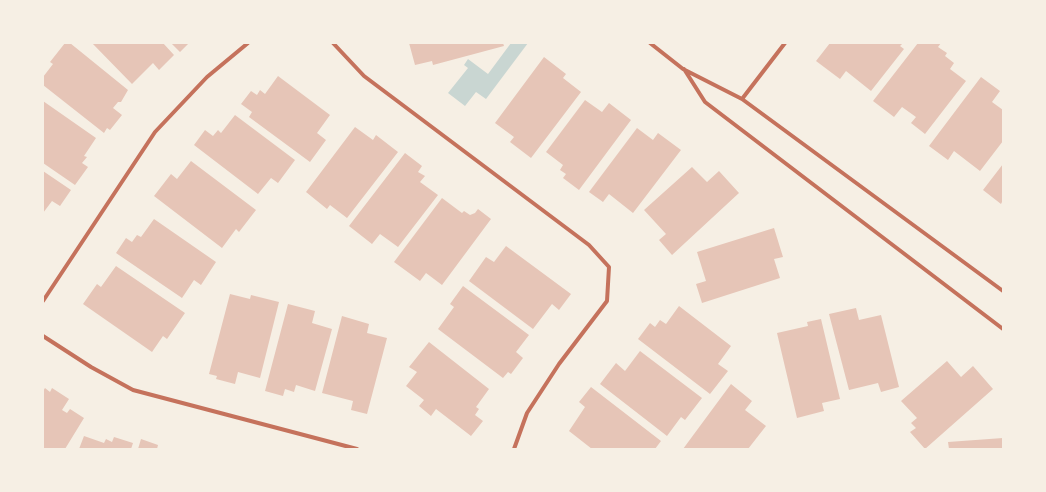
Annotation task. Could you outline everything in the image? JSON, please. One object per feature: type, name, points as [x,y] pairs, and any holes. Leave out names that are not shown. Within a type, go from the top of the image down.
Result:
[{"type":"street","points":[[43,302],[155,132],[207,77],[248,43]]},
{"type":"street","points":[[333,43],[364,76],[589,244],[609,267],[607,301],[559,364],[527,413],[514,449]]},
{"type":"street","points":[[650,43],[683,69],[742,100],[1003,291]]},
{"type":"street","points":[[742,100],[785,43]]},
{"type":"street","points":[[683,69],[705,102],[1003,329]]},
{"type":"street","points":[[43,336],[91,367],[133,390],[357,449]]},
{"type":"shaded area","points":[[511,43],[528,43],[486,99],[476,92],[465,106],[448,93],[468,68],[464,65],[468,59],[488,74]]},
{"type":"building","points":[[65,43],[70,43],[128,90],[121,102],[118,102],[113,108],[122,115],[110,130],[107,128],[104,133],[43,85],[43,77],[53,64],[50,62]]},
{"type":"building","points":[[92,43],[163,43],[174,55],[159,70],[153,63],[132,84]]},
{"type":"building","points":[[171,43],[189,43],[180,52]]},
{"type":"building","points":[[409,43],[503,43],[504,46],[433,65],[432,61],[415,65]]},
{"type":"building","points":[[830,43],[903,43],[900,46],[904,49],[871,91],[846,71],[840,79],[816,61]]},
{"type":"building","points":[[918,43],[941,43],[938,47],[947,53],[945,56],[954,63],[950,69],[966,81],[925,134],[911,123],[916,117],[902,107],[894,117],[873,101]]},
{"type":"building","points":[[544,57],[566,74],[563,78],[581,92],[531,158],[510,142],[514,137],[495,123]]},
{"type":"building","points":[[278,76],[330,115],[317,133],[326,140],[310,162],[249,117],[252,112],[241,104],[251,91],[257,95],[260,90],[265,94]]},
{"type":"building","points":[[981,77],[1000,91],[992,102],[1003,110],[1003,141],[980,171],[954,151],[948,160],[929,146]]},
{"type":"building","points":[[585,100],[602,112],[609,103],[631,120],[579,190],[563,178],[566,174],[560,170],[563,165],[546,152]]},
{"type":"building","points":[[43,101],[96,138],[84,156],[87,157],[82,163],[88,167],[75,185],[43,163]]},
{"type":"building","points":[[235,115],[295,160],[278,183],[271,178],[258,194],[194,145],[205,130],[213,136],[218,130],[221,133]]},
{"type":"building","points":[[355,127],[373,140],[376,135],[398,152],[347,218],[330,205],[327,209],[306,192]]},
{"type":"building","points":[[637,128],[653,140],[658,133],[681,150],[633,213],[609,194],[603,202],[589,192]]},
{"type":"building","points":[[405,153],[422,166],[418,172],[425,176],[420,182],[438,195],[398,247],[380,234],[372,244],[349,226]]},
{"type":"building","points":[[191,161],[256,210],[239,232],[236,229],[222,248],[154,196],[171,174],[177,179]]},
{"type":"building","points":[[1003,164],[1003,200],[1001,204],[983,190]]},
{"type":"building","points":[[692,167],[707,182],[719,171],[739,193],[672,255],[659,240],[666,234],[644,210]]},
{"type":"building","points":[[43,171],[71,190],[60,206],[52,201],[43,213]]},
{"type":"building","points":[[442,198],[462,213],[464,211],[470,215],[475,213],[478,209],[491,219],[442,285],[426,273],[420,281],[394,262]]},
{"type":"building","points":[[154,219],[216,262],[201,285],[194,280],[182,298],[116,253],[126,238],[132,242],[137,235],[141,237]]},
{"type":"building","points":[[774,228],[783,257],[774,259],[780,278],[702,303],[696,284],[706,281],[697,252]]},
{"type":"building","points":[[506,246],[571,294],[559,310],[552,304],[533,329],[469,281],[486,257],[494,262]]},
{"type":"building","points":[[116,266],[185,313],[167,339],[163,336],[152,352],[83,304],[97,284],[101,287]]},
{"type":"building","points":[[463,286],[529,335],[516,352],[523,358],[511,374],[508,372],[503,378],[438,329],[454,307],[450,304]]},
{"type":"building","points":[[230,294],[250,299],[251,295],[279,302],[260,378],[238,372],[235,384],[216,379],[217,376],[209,374]]},
{"type":"building","points":[[288,304],[315,311],[312,323],[332,329],[315,391],[296,385],[294,392],[285,389],[283,396],[265,391]]},
{"type":"building","points":[[679,306],[731,346],[718,364],[728,371],[710,394],[638,339],[650,323],[655,327],[660,320],[666,324]]},
{"type":"building","points":[[856,308],[859,320],[881,315],[899,387],[881,392],[878,383],[849,390],[829,314]]},
{"type":"building","points":[[342,316],[369,324],[367,333],[387,338],[367,414],[351,410],[353,401],[322,393]]},
{"type":"building","points":[[821,319],[840,399],[822,403],[824,411],[797,418],[777,333],[808,326],[807,322]]},
{"type":"building","points":[[429,342],[489,389],[476,407],[479,409],[475,415],[483,421],[471,436],[436,409],[431,416],[419,406],[424,400],[406,386],[417,372],[409,367]]},
{"type":"building","points":[[640,351],[702,398],[685,420],[681,417],[667,436],[600,384],[616,363],[625,371]]},
{"type":"building","points":[[947,361],[961,377],[973,366],[993,389],[925,449],[910,432],[916,428],[911,423],[917,418],[901,401]]},
{"type":"building","points":[[731,384],[752,401],[745,410],[766,426],[748,449],[683,449]]},
{"type":"building","points":[[591,387],[661,441],[655,449],[592,449],[569,431],[585,407],[579,402]]},
{"type":"building","points":[[45,388],[50,392],[52,388],[69,399],[62,410],[67,413],[70,409],[84,418],[65,449],[43,449],[43,391]]},
{"type":"building","points":[[84,436],[104,443],[106,439],[112,442],[114,437],[133,443],[131,449],[79,449]]},
{"type":"building","points":[[1003,438],[1003,449],[949,449],[948,442]]},
{"type":"building","points":[[141,439],[158,445],[157,449],[138,449]]}]
